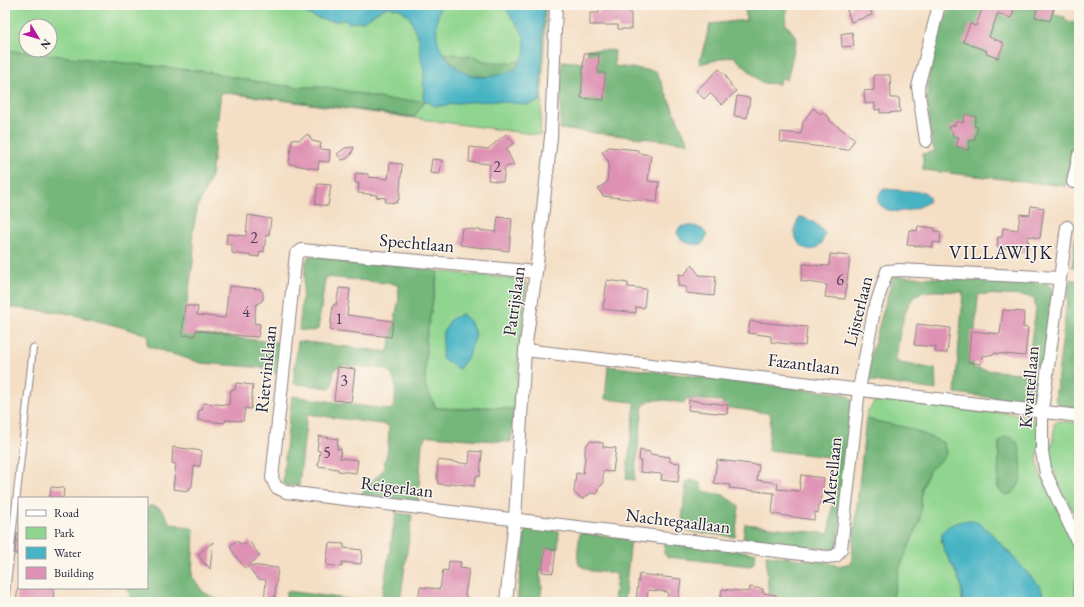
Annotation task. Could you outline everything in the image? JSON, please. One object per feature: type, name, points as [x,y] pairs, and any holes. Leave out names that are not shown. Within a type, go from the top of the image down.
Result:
[{"type":"street","name":"Patrijslaan","points":[[506,602],[515,519],[525,350],[536,272],[551,137],[556,5]]},
{"type":"street","points":[[926,140],[918,87],[939,5]]},
{"type":"street","points":[[1073,182],[1079,155]]},
{"type":"street","name":"Kwartellaan","points":[[1067,227],[1042,411],[1042,452],[1046,474],[1079,545]]},
{"type":"street","name":"Spechtlaan","points":[[296,254],[302,250],[536,272]]},
{"type":"street","name":"Rietvinklaan","points":[[276,487],[272,478],[296,254]]},
{"type":"street","name":"Lijsterlaan","points":[[859,389],[874,311],[888,271],[900,270],[1059,278]]},
{"type":"street","name":"Fazantlaan","points":[[525,350],[1079,416]]},
{"type":"street","name":"Merellaan","points":[[836,556],[841,549],[859,389]]},
{"type":"street","name":"Reigerlaan","points":[[276,487],[286,492],[515,519]]},
{"type":"street","name":"Nachtegaallaan","points":[[515,519],[827,557],[836,556]]},
{"type":"lane","points":[[5,602],[33,348]]},
{"type":"green space","points":[[5,5],[546,5],[540,135],[5,63]]},
{"type":"green space","points":[[745,5],[788,5],[785,23],[797,38],[787,80],[781,78],[779,84],[762,83],[733,56],[699,64],[710,24],[746,20]]},
{"type":"green space","points":[[951,5],[1055,5],[1054,15],[1065,17],[1065,21],[1079,23],[1079,133],[1065,186],[923,170],[923,154],[935,151],[932,144],[927,102],[929,75],[935,45]]},
{"type":"green space","points":[[588,49],[615,51],[614,66],[656,71],[688,143],[560,129],[562,61],[586,63]]},
{"type":"green space","points":[[5,50],[18,51],[18,58],[58,58],[58,56],[210,72],[270,84],[298,87],[328,87],[389,100],[425,101],[414,117],[221,92],[211,177],[198,206],[193,230],[193,262],[184,324],[188,333],[286,343],[282,379],[267,368],[201,363],[147,346],[148,335],[114,325],[66,313],[5,307]]},
{"type":"green space","points":[[444,53],[474,56],[484,61],[510,63],[521,60],[516,68],[511,71],[491,76],[476,76],[465,73],[459,69]]},
{"type":"green space","points":[[1079,209],[1079,267],[1072,267]]},
{"type":"green space","points":[[309,256],[347,259],[438,271],[426,340],[425,386],[436,408],[465,409],[486,407],[514,409],[511,442],[430,436],[426,437],[422,443],[418,502],[361,494],[383,470],[388,448],[389,427],[387,425],[307,414],[299,486],[285,485],[283,483],[284,465],[292,396],[390,410],[393,407],[396,392],[395,381],[390,372],[386,369],[343,365],[337,367],[334,371],[332,386],[329,388],[293,383],[298,341],[388,352],[399,299],[398,287],[396,284],[327,277],[325,280],[318,329],[314,331],[299,330],[306,262]]},
{"type":"green space","points":[[438,271],[524,280],[526,282],[514,409],[486,407],[465,409],[436,408],[425,386],[426,340]]},
{"type":"green space","points":[[893,276],[1046,283],[1051,287],[1052,299],[1043,367],[1028,363],[1036,309],[1034,299],[1026,296],[979,294],[978,298],[973,368],[1042,375],[1038,399],[1028,402],[955,393],[962,292],[936,291],[921,293],[915,296],[910,303],[902,322],[896,360],[900,363],[935,369],[936,390],[867,380],[865,377]]},
{"type":"green space","points":[[1070,279],[1079,281],[1079,331],[1072,384],[1079,391],[1079,409],[1058,405],[1055,399]]},
{"type":"green space","points":[[608,366],[845,394],[852,400],[837,550],[743,538],[745,524],[829,534],[838,458],[768,450],[771,415],[767,413],[723,407],[722,401],[685,399],[684,403],[665,400],[650,400],[643,406],[634,480],[626,479],[635,405],[633,402],[605,399]]},
{"type":"green space","points":[[888,398],[1014,414],[1038,421],[1040,427],[1037,461],[1041,475],[1079,551],[1079,574],[1076,579],[1074,602],[1045,602],[1045,598],[1033,579],[1004,547],[941,540],[958,577],[962,593],[962,602],[893,602],[899,569],[920,521],[922,488],[929,471],[866,419],[867,412],[876,400]],"holes":[[[1001,439],[1019,447],[1021,476],[998,488],[999,446]]]},
{"type":"green space","points":[[866,419],[909,428],[944,443],[946,455],[929,471],[922,488],[920,521],[899,569],[893,602],[769,602],[766,555],[826,562],[838,566],[851,563]]},
{"type":"green space","points":[[1059,421],[1079,423],[1079,522],[1062,491],[1055,475],[1051,459],[1054,424]]},
{"type":"green space","points":[[1004,437],[1013,439],[1018,444],[1022,467],[1019,485],[1013,493],[1006,495],[998,488],[999,442]]},
{"type":"green space","points":[[691,480],[700,483],[702,491],[724,495],[739,507],[735,537],[681,530],[686,483]]},
{"type":"green space","points":[[153,506],[160,509],[165,513],[170,523],[194,529],[192,576],[203,592],[222,602],[131,602],[128,589],[148,589],[148,508]]},
{"type":"green space","points":[[396,513],[412,515],[400,602],[381,602]]},
{"type":"green space","points":[[527,528],[559,531],[558,548],[546,554],[540,574],[542,586],[540,602],[517,602],[525,533]]},
{"type":"green space","points":[[580,533],[631,539],[624,602],[614,602],[616,574],[591,571],[579,565],[578,553]]},
{"type":"green space","points":[[665,543],[756,553],[753,564],[750,566],[668,557],[664,554]]},
{"type":"green space","points":[[1079,574],[1079,602],[1074,602],[1076,579]]},
{"type":"green space","points":[[287,591],[369,602],[285,602]]},
{"type":"water","points":[[292,5],[441,5],[437,33],[438,42],[443,53],[457,68],[474,76],[484,77],[508,72],[516,68],[524,53],[525,41],[521,30],[504,5],[544,5],[540,101],[529,105],[497,101],[466,102],[434,106],[423,99],[424,72],[419,39],[409,16],[400,9],[388,7],[363,21],[349,23],[344,20],[323,20]]},
{"type":"water","points":[[885,189],[924,192],[929,196],[929,201],[918,208],[910,210],[888,210],[882,207],[878,202],[879,194]]},
{"type":"water","points":[[801,217],[814,223],[825,234],[822,243],[815,249],[803,247],[796,239],[795,228]]},
{"type":"water","points":[[683,226],[694,226],[703,230],[707,236],[702,244],[695,245],[681,239],[677,233],[679,228]]},
{"type":"water","points":[[462,314],[470,321],[476,335],[468,357],[459,369],[442,358],[443,333],[451,319]]},
{"type":"water","points":[[964,521],[975,521],[990,532],[1041,588],[1045,602],[962,602],[960,581],[945,550],[942,542],[942,535],[945,529],[952,524]]},
{"type":"building","points":[[600,5],[631,5],[631,29],[618,29],[618,25],[590,25],[590,13],[599,13]]},
{"type":"building","points":[[851,5],[869,5],[872,15],[851,22],[847,10],[852,8]]},
{"type":"building","points":[[980,5],[1016,5],[1011,18],[998,13],[989,37],[1004,43],[998,58],[986,54],[987,51],[963,42],[970,24],[976,26],[983,7]]},
{"type":"building","points":[[1038,5],[1051,5],[1050,7],[1054,8],[1050,21],[1035,17]]},
{"type":"building","points":[[852,32],[854,46],[842,47],[841,34]]},
{"type":"building","points":[[584,54],[599,54],[598,73],[605,73],[604,100],[581,98]]},
{"type":"building","points":[[719,69],[727,77],[726,78],[731,84],[730,86],[736,91],[722,105],[710,93],[704,99],[696,91]]},
{"type":"building","points":[[874,75],[890,75],[891,98],[899,98],[900,112],[880,113],[880,109],[875,110],[875,103],[865,104],[864,91],[874,90]]},
{"type":"building","points":[[737,96],[750,98],[747,118],[734,116]]},
{"type":"building","points":[[813,108],[820,114],[822,112],[830,118],[829,120],[855,139],[848,150],[780,142],[781,132],[801,134],[803,122]]},
{"type":"building","points":[[965,114],[976,117],[974,126],[978,127],[974,141],[970,140],[968,150],[956,146],[959,137],[952,136],[953,132],[948,127],[955,125],[956,121],[963,123]]},
{"type":"building","points":[[308,134],[312,141],[321,143],[320,149],[330,150],[329,162],[319,161],[318,169],[289,164],[292,139],[299,140]]},
{"type":"building","points":[[506,134],[514,143],[506,149],[514,165],[505,167],[503,182],[488,180],[490,164],[469,162],[470,147],[488,149]]},
{"type":"building","points":[[354,147],[351,155],[346,159],[342,160],[337,154],[345,148]]},
{"type":"building","points":[[609,147],[638,150],[638,153],[651,155],[648,181],[659,182],[657,202],[603,196],[598,189],[607,182],[609,162],[602,152]]},
{"type":"building","points":[[432,159],[442,160],[440,174],[430,173]]},
{"type":"building","points":[[390,163],[402,164],[399,200],[397,200],[397,203],[385,202],[386,198],[376,197],[377,195],[358,193],[359,183],[355,183],[356,173],[368,174],[368,177],[388,179]]},
{"type":"building","points":[[318,184],[331,185],[328,206],[315,204]]},
{"type":"building","points":[[1031,206],[1044,208],[1040,238],[1028,236],[1028,250],[997,247],[998,237],[1002,237],[1003,228],[1018,230],[1020,214],[1030,215]]},
{"type":"building","points":[[248,215],[271,219],[269,235],[266,235],[264,252],[260,251],[259,257],[232,253],[232,245],[226,244],[227,234],[246,236]]},
{"type":"building","points":[[498,217],[512,219],[509,251],[460,245],[462,228],[496,232]]},
{"type":"building","points":[[918,226],[935,228],[935,231],[941,232],[940,243],[933,242],[933,247],[907,245],[909,230],[917,231]]},
{"type":"building","points":[[830,254],[850,256],[845,299],[825,297],[827,285],[801,281],[803,264],[829,266]]},
{"type":"building","points":[[692,265],[699,275],[716,276],[714,296],[686,293],[686,287],[678,286],[679,274],[684,275]]},
{"type":"building","points":[[607,280],[628,283],[628,287],[646,289],[644,308],[636,307],[636,313],[603,309]]},
{"type":"building","points":[[229,286],[260,289],[263,293],[263,300],[256,305],[254,323],[260,324],[258,337],[196,330],[195,336],[182,335],[185,305],[198,307],[197,315],[225,318]]},
{"type":"building","points":[[339,288],[350,289],[347,315],[393,321],[391,337],[330,330],[333,305],[336,305]]},
{"type":"building","points":[[1003,310],[1024,312],[1023,327],[1028,328],[1025,356],[995,353],[982,356],[981,364],[968,362],[971,331],[1000,334]]},
{"type":"building","points":[[750,321],[807,327],[805,346],[771,342],[771,336],[748,333]]},
{"type":"building","points":[[917,324],[950,328],[947,353],[935,352],[936,347],[914,345]]},
{"type":"building","points":[[338,367],[355,369],[351,402],[334,400]]},
{"type":"building","points":[[236,383],[253,385],[251,409],[245,408],[243,421],[225,420],[225,423],[198,420],[199,410],[202,410],[203,403],[229,405],[231,389],[235,390]]},
{"type":"building","points":[[689,400],[728,405],[727,414],[688,410]]},
{"type":"building","points":[[319,436],[338,439],[337,449],[341,449],[340,458],[358,460],[356,473],[338,471],[338,469],[318,466],[320,451],[317,450]]},
{"type":"building","points":[[591,441],[603,443],[603,447],[616,448],[613,472],[603,471],[603,484],[598,488],[597,494],[591,493],[582,499],[574,493],[576,473],[583,474],[585,448]]},
{"type":"building","points":[[173,447],[202,451],[200,466],[194,466],[192,487],[190,487],[189,491],[173,489],[176,464],[172,463]]},
{"type":"building","points":[[640,450],[650,452],[650,454],[670,457],[670,462],[680,463],[678,482],[661,480],[662,474],[640,472]]},
{"type":"building","points":[[470,451],[482,452],[480,476],[476,476],[474,486],[450,483],[450,485],[438,484],[438,460],[469,464]]},
{"type":"building","points":[[717,460],[759,465],[757,480],[778,483],[777,489],[799,491],[801,475],[824,478],[821,503],[819,503],[818,513],[815,512],[814,520],[772,514],[774,493],[729,488],[730,485],[714,483]]},
{"type":"building","points":[[51,487],[64,488],[63,497],[50,497]]},
{"type":"building","points":[[5,532],[8,532],[6,553],[5,553]]},
{"type":"building","points":[[17,533],[18,533],[18,554],[15,554]]},
{"type":"building","points":[[236,541],[244,545],[249,541],[260,556],[249,565],[278,568],[274,602],[264,602],[266,580],[258,579],[247,566],[245,568],[234,554],[230,546]]},
{"type":"building","points":[[213,542],[210,569],[206,564],[205,565],[198,554]]},
{"type":"building","points":[[329,543],[344,544],[344,548],[362,550],[361,564],[342,562],[342,567],[326,565]]},
{"type":"building","points":[[545,548],[556,550],[553,573],[542,572]]},
{"type":"building","points":[[449,561],[461,562],[460,568],[469,569],[465,595],[471,602],[418,602],[420,587],[440,589],[443,570],[448,571]]},
{"type":"building","points":[[639,574],[681,579],[678,602],[667,602],[668,592],[648,590],[647,602],[636,602]]},
{"type":"building","points":[[750,587],[763,589],[763,593],[776,595],[775,602],[720,602],[722,589],[749,592]]},
{"type":"building","points":[[18,588],[54,589],[53,602],[16,602]]},
{"type":"district","name":"VILLAWIJK","points":[[1001,252]]}]
